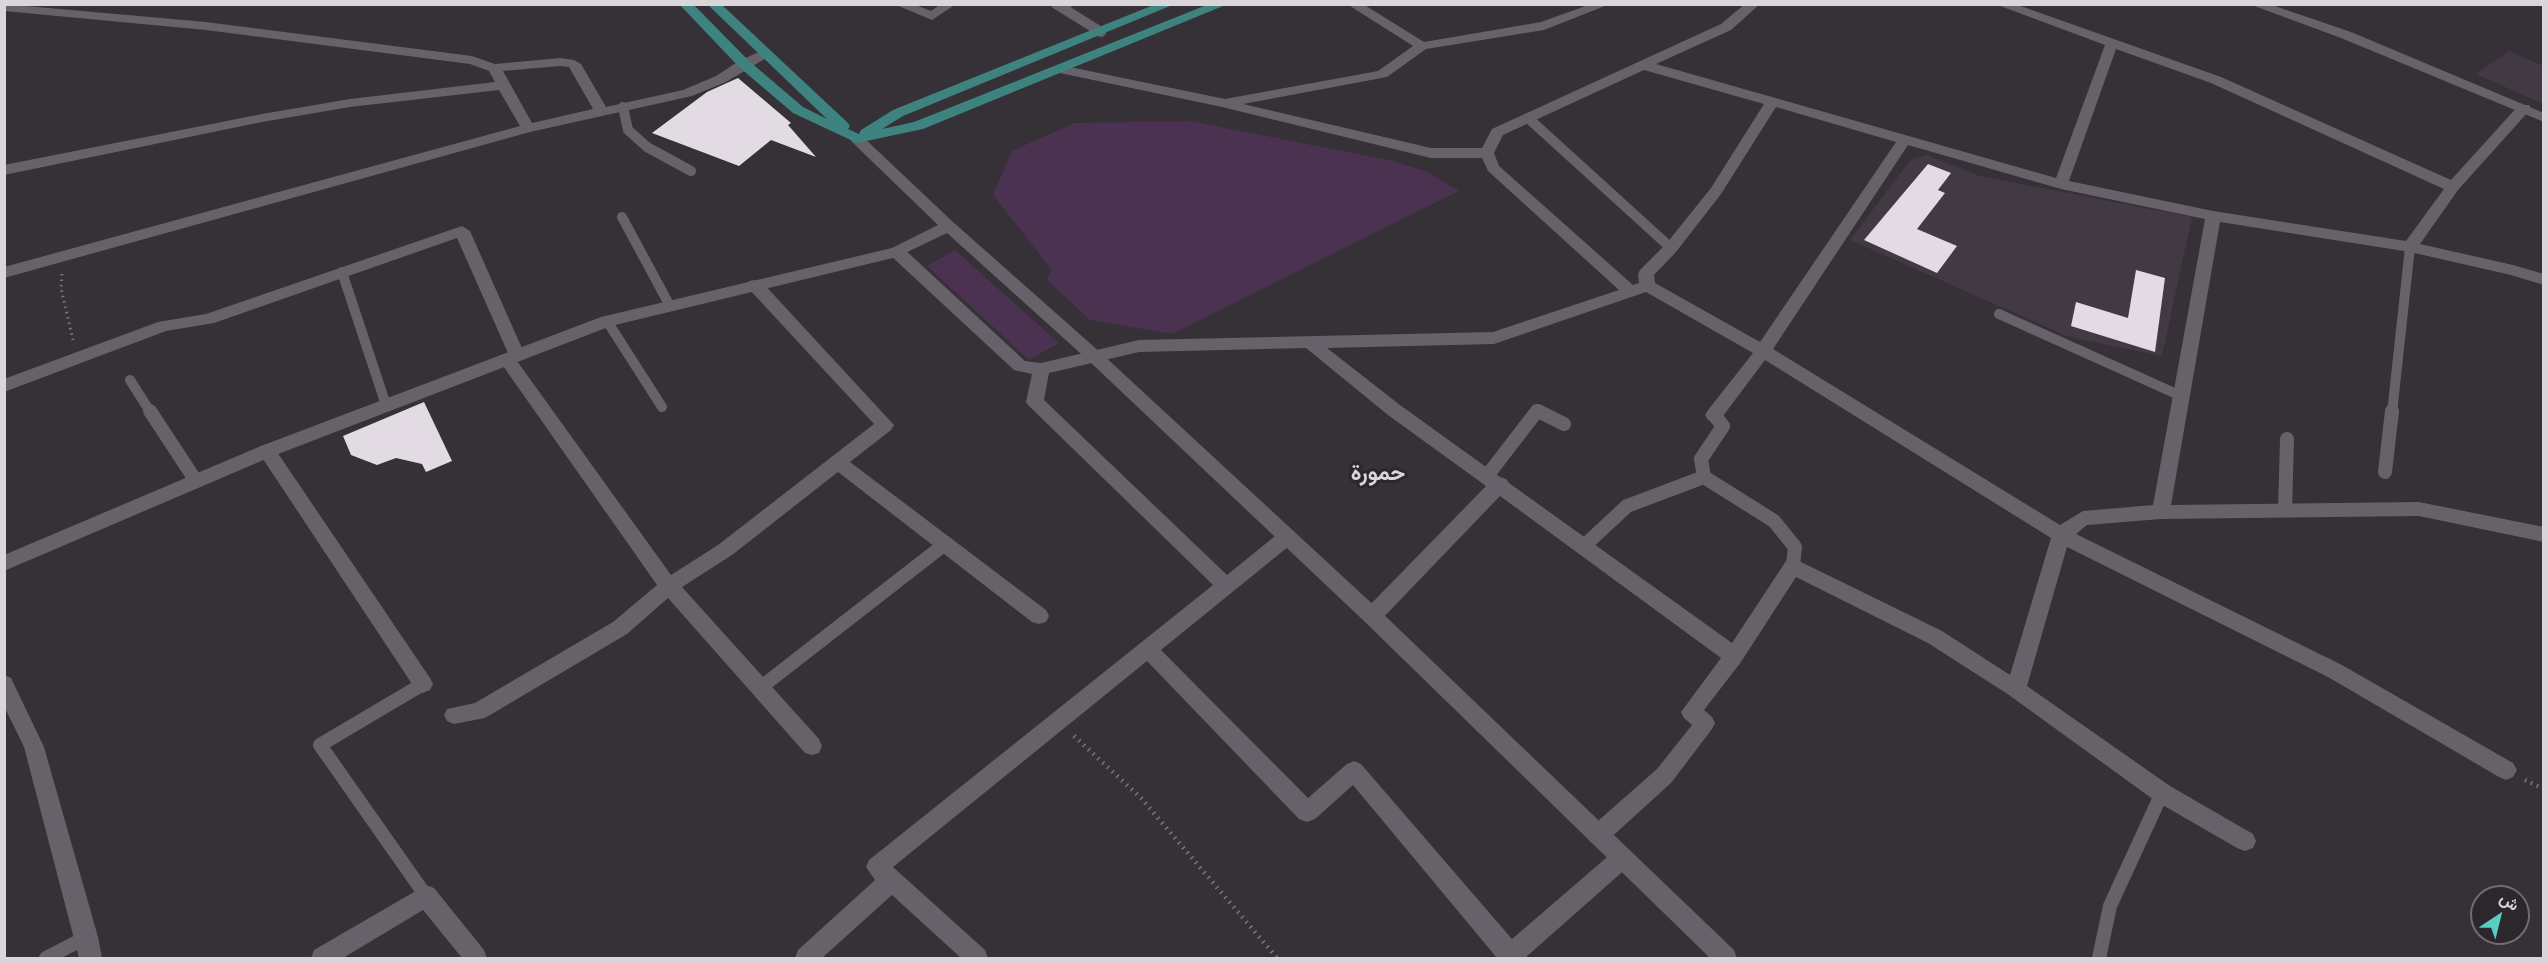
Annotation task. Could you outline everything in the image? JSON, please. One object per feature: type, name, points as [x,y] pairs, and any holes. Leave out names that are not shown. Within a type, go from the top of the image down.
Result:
[{"type":"main road","points":[[685,4],[744,63],[798,110],[857,139],[918,126],[1222,4]]},
{"type":"main road","points":[[713,4],[857,139]]},
{"type":"main road","points":[[857,139],[898,113],[1169,4]]},
{"type":"street","points":[[900,4],[932,16],[950,4]]},
{"type":"street","points":[[1353,4],[1422,46]]},
{"type":"street","points":[[1222,104],[1382,74],[1422,46],[1544,26],[1604,4]]},
{"type":"street","points":[[1754,4],[1726,27],[1497,132],[1487,153],[1493,168],[1638,289],[1764,351],[2061,535],[2335,671],[2506,770]]},
{"type":"street","points":[[2001,4],[2216,80],[2453,187]]},
{"type":"street","points":[[2256,4],[2346,35],[2544,118]]},
{"type":"street","points":[[4,7],[206,26],[472,60],[494,68],[560,62],[574,64],[602,112]]},
{"type":"street","points":[[2061,184],[2112,43]]},
{"type":"street","points":[[4,273],[528,129],[687,93],[721,79],[744,63],[766,54]]},
{"type":"street","points":[[1644,65],[2061,184],[2213,216],[2410,246],[2513,270],[2544,280]]},
{"type":"street","points":[[494,68],[528,129]]},
{"type":"street","points":[[1060,69],[1431,153],[1487,153]]},
{"type":"street","points":[[4,170],[262,117],[350,103],[505,85]]},
{"type":"street","points":[[897,252],[1020,366],[1041,369],[1139,346],[1494,338],[1638,289],[1646,274],[1671,248],[1716,191],[1772,102]]},
{"type":"street","points":[[2410,246],[2453,187],[2524,108]]},
{"type":"street","points":[[857,139],[948,226],[1095,357],[1372,616],[1726,958]]},
{"type":"street","points":[[1714,415],[1764,351],[1904,140]]},
{"type":"street","points":[[2161,512],[2213,216]]},
{"type":"street","points":[[4,564],[267,451],[607,321],[897,252],[948,226]]},
{"type":"street","points":[[4,386],[164,326],[208,319],[462,231],[512,357],[669,586],[812,746]]},
{"type":"street","points":[[454,715],[478,712],[620,628],[669,586],[726,550],[885,425],[755,285]]},
{"type":"street","points":[[1309,342],[1394,410],[1734,656]]},
{"type":"street","points":[[1041,369],[1035,402],[1226,586]]},
{"type":"street","points":[[267,451],[423,684]]},
{"type":"street","points":[[838,462],[1039,616]]},
{"type":"street","points":[[1372,616],[1493,480]]},
{"type":"street","points":[[2016,689],[2061,535],[2083,518],[2161,512],[2419,509],[2544,535]]},
{"type":"street","points":[[977,958],[877,867],[1287,537]]},
{"type":"street","points":[[1598,835],[1664,776],[1705,723],[1690,712],[1734,656],[1793,566],[1935,637],[2016,689],[2162,793],[2245,841]]},
{"type":"street","points":[[1148,649],[1307,812],[1354,771],[1509,957],[1621,859]]},
{"type":"street","points":[[4,684],[34,747],[91,958]]},
{"type":"street","points":[[806,958],[892,880]]},
{"type":"street","points":[[322,958],[426,896],[476,958]]},
{"type":"lane","points":[[1063,6],[1101,32]]},
{"type":"lane","points":[[623,107],[628,130],[634,136],[647,147],[691,171]]},
{"type":"lane","points":[[1528,118],[1671,248]]},
{"type":"lane","points":[[622,217],[670,306]]},
{"type":"lane","points":[[2385,472],[2410,246]]},
{"type":"lane","points":[[342,272],[386,405]]},
{"type":"lane","points":[[1999,314],[2181,396]]},
{"type":"lane","points":[[607,321],[662,407]]},
{"type":"lane","points":[[130,380],[196,481]]},
{"type":"lane","points":[[1493,480],[1537,411],[1564,424]]},
{"type":"lane","points":[[1714,415],[1722,426],[1701,459],[1704,477],[1774,521],[1795,547],[1793,566]]},
{"type":"lane","points":[[2285,510],[2287,438]]},
{"type":"lane","points":[[1584,546],[1627,506],[1704,477]]},
{"type":"lane","points":[[760,688],[945,544]]},
{"type":"lane","points":[[423,684],[320,745],[426,896]]},
{"type":"lane","points":[[2099,958],[2110,906],[2162,793]]},
{"type":"lane","points":[[46,958],[87,937]]},
{"type":"path","points":[[63,256],[62,288],[77,358]]},
{"type":"path","points":[[1058,721],[1141,798],[1277,958]]},
{"type":"shaded area","points":[[2509,51],[2543,66],[2543,104],[2476,74]]},
{"type":"shaded area","points":[[1190,121],[1393,161],[1428,172],[1459,191],[1172,334],[1090,320],[1047,280],[1051,269],[993,195],[1012,151],[1074,123]]},
{"type":"shaded area","points":[[1927,155],[1980,176],[2192,217],[2162,356],[2069,337],[1850,240],[1911,159]]},
{"type":"shaded area","points":[[955,250],[1059,343],[1029,360],[927,266]]},
{"type":"building","points":[[738,78],[791,123],[788,125],[816,157],[771,140],[739,166],[652,133],[707,92]]},
{"type":"building","points":[[1928,164],[1951,173],[1938,190],[1945,193],[1917,229],[1957,246],[1937,273],[1864,240]]},
{"type":"building","points":[[2136,270],[2165,278],[2155,352],[2071,326],[2076,302],[2128,318]]},
{"type":"building","points":[[424,402],[452,461],[426,472],[422,464],[396,458],[377,465],[351,455],[343,436]]},
{"type":"district","name":"حمورة","points":[[1378,474]]}]
